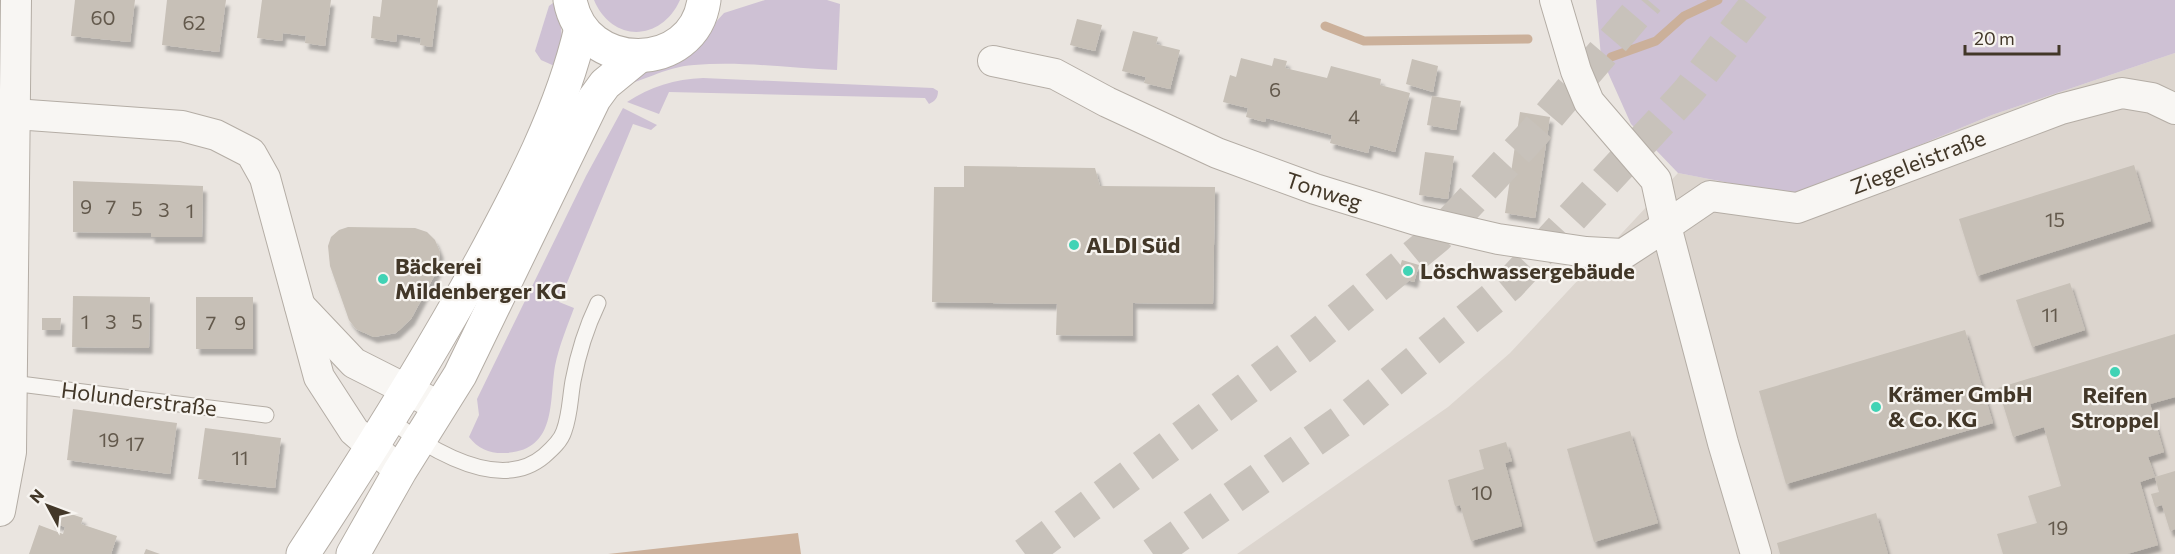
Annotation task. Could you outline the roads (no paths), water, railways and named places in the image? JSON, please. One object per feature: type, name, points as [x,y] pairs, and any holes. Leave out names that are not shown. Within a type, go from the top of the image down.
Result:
[{"type":"street","points":[[0,511],[11,452],[12,383],[7,113],[16,0]]},
{"type":"street","points":[[1555,0],[1576,71],[1589,102],[1656,180],[1723,443],[1756,554]]},
{"type":"street","points":[[353,554],[400,471],[460,375],[594,99],[611,78],[638,57],[665,50],[682,40],[711,3]]},
{"type":"street","points":[[576,14],[592,40],[608,50],[638,57]]},
{"type":"street","points":[[303,554],[408,392],[498,230],[539,147],[566,83],[576,14]]},
{"type":"street","name":"Tonweg","points":[[993,61],[1055,74],[1107,102],[1217,153],[1315,189],[1428,223],[1498,239],[1586,252],[1623,254],[1666,226]]},
{"type":"street","name":"Ziegeleistraße","points":[[1666,226],[1710,196],[1797,208],[2061,109],[2122,93],[2152,98],[2175,109]]},
{"type":"street","points":[[7,113],[182,126],[216,135],[251,153],[265,178],[320,377],[354,431],[400,471]]},
{"type":"street","points":[[298,303],[354,363],[408,392],[441,406]]},
{"type":"lane","points":[[390,420],[420,440],[452,457],[486,468],[514,469],[540,459],[564,434],[579,355],[598,303]]},
{"type":"lane","name":"Holunderstraße","points":[[12,383],[266,415]]},
{"type":"waterway","points":[[1611,57],[1656,41],[1684,16],[1718,0]]},
{"type":"waterway","points":[[1325,26],[1364,41],[1528,39]]},
{"type":"tunnel","points":[[1025,554],[1308,343],[1437,237],[1534,133],[1648,0]]},
{"type":"tunnel","points":[[1153,554],[1353,413],[1509,285],[1687,93],[1759,0]]},
{"type":"place","name":"ALDI Süd","points":[[1074,245]]},
{"type":"place","name":"Löschwassergebäude","points":[[1408,271]]},
{"type":"place","name":"Bäckerei Mildenberger KG","points":[[383,279]]},
{"type":"place","name":"Reifen Stroppel","points":[[2115,372]]},
{"type":"place","name":"Krämer GmbH & Co. KG","points":[[1876,407]]}]
